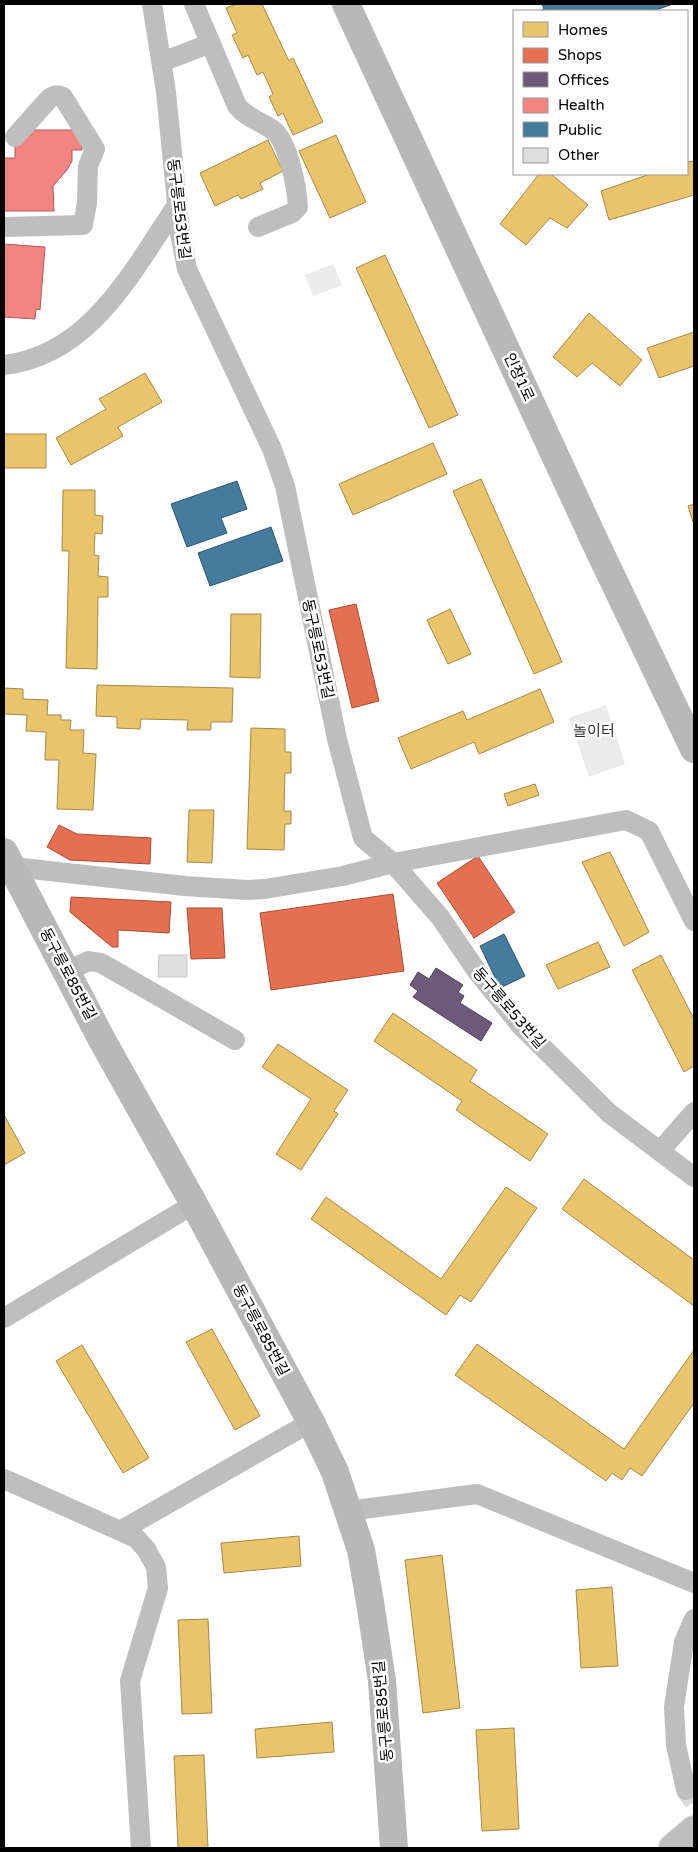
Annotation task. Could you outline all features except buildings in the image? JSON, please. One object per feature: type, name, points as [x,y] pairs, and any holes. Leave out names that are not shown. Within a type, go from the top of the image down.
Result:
[{"type":"highway","points":[[673,1848],[694,1830]]},
{"type":"street","name":"동구릉로53번길","points":[[152,4],[162,62],[180,233],[187,269],[272,449],[284,486],[337,739],[363,838],[393,863],[440,917],[476,970],[521,1026],[609,1113],[694,1177]]},
{"type":"street","points":[[194,4],[237,106],[248,116],[273,130],[278,135],[292,168],[298,207],[292,213],[258,227]]},
{"type":"street","name":"인창1로","points":[[346,4],[593,537],[694,749]]},
{"type":"street","points":[[162,62],[211,43]]},
{"type":"street","points":[[4,227],[83,225],[87,203],[88,166],[94,152],[93,144],[63,97],[60,96],[52,97],[48,100],[15,137]]},
{"type":"street","points":[[4,365],[23,363],[51,352],[74,337],[97,318],[117,294],[177,204]]},
{"type":"street","points":[[7,862],[185,886],[247,890],[343,876],[393,863],[626,820],[649,831],[694,921]]},
{"type":"street","name":"동구릉로85번길","points":[[7,862],[102,1040],[194,1204],[311,1422],[335,1472],[360,1550],[382,1681],[394,1848]]},
{"type":"street","points":[[66,971],[89,962],[101,963],[235,1040]]},
{"type":"street","points":[[660,1151],[694,1112]]},
{"type":"street","points":[[4,1318],[194,1204]]},
{"type":"street","points":[[120,1530],[311,1422]]},
{"type":"street","points":[[4,1479],[136,1538],[146,1549],[156,1567],[158,1588],[130,1681],[141,1848]]},
{"type":"street","points":[[348,1511],[477,1494],[694,1583]]},
{"type":"street","points":[[686,1790],[676,1745],[674,1707],[684,1642],[694,1619]]},
{"type":"green space","points":[[333,264],[342,285],[313,296],[305,275]]},
{"type":"green space","name":"놀이터","points":[[606,705],[625,764],[589,777],[569,718]]},
{"type":"tunnel","points":[[686,1790],[694,1802]]}]
